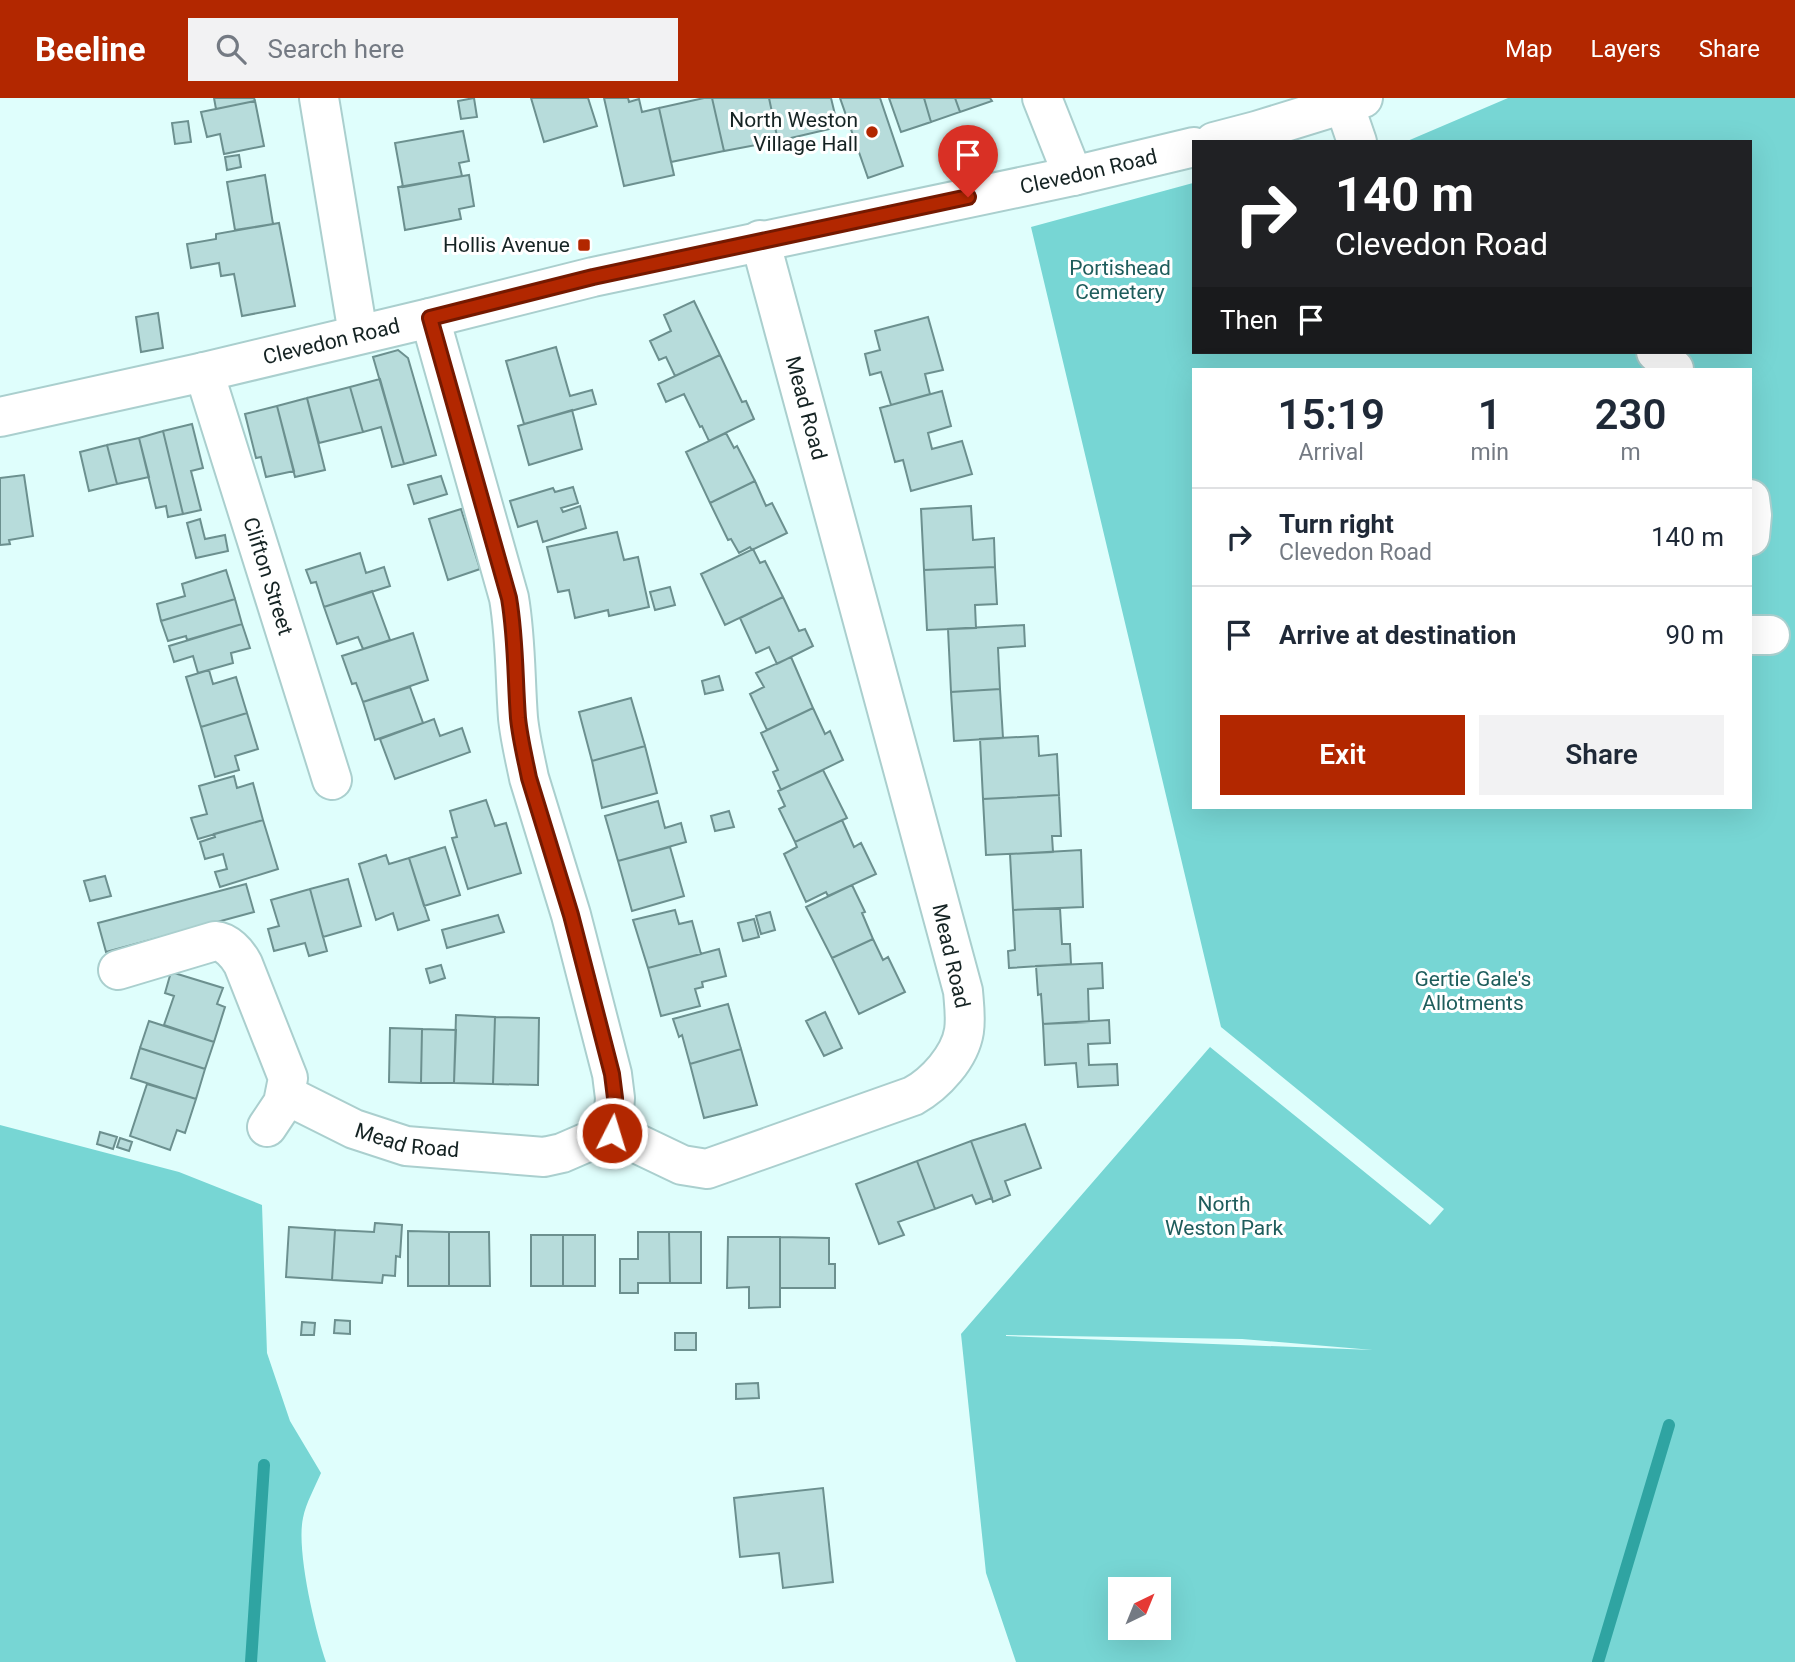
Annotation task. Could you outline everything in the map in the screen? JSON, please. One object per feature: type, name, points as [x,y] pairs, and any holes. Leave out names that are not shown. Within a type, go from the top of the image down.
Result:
[{"type":"street","points":[[319,98],[358,334]]},
{"type":"street","points":[[1042,98],[1073,176]]},
{"type":"street","points":[[1222,140],[1354,101],[1357,140]]},
{"type":"street","name":"Clevedon Road","points":[[0,417],[204,372],[593,277],[1073,176],[1192,147]]},
{"type":"street","name":"Mead Road","points":[[287,1086],[347,1126],[406,1146],[544,1157],[562,1153],[612,1133],[624,1136],[682,1165],[701,1169],[716,1167],[913,1096],[931,1083],[950,1063],[959,1047],[964,1031],[963,991],[760,240]]},
{"type":"street","points":[[430,318],[509,598],[515,639],[518,719],[524,755],[571,915],[612,1074],[615,1098],[612,1133]]},
{"type":"street","points":[[1658,354],[1673,368]]},
{"type":"street","name":"Clifton Street","points":[[204,372],[335,786]]},
{"type":"street","points":[[118,970],[210,942],[220,941],[228,945],[240,958],[287,1086],[280,1110],[267,1127]]},
{"type":"green space","points":[[1508,98],[1795,98],[1795,1662],[1016,1662],[986,1573],[961,1334],[1210,1047],[1430,1225],[1444,1209],[1221,1027],[1031,227],[1192,183],[1192,354],[1752,354],[1752,140],[1410,140]],"holes":[[[1006,1335],[1242,1339],[1373,1350]]]},
{"type":"green space","points":[[0,1125],[179,1172],[262,1205],[267,1353],[290,1421],[321,1473],[303,1518],[302,1550],[308,1590],[326,1662],[0,1662]]},
{"type":"building","points":[[214,98],[254,98],[255,101],[216,109]]},
{"type":"building","points":[[474,98],[477,117],[461,119],[458,101]]},
{"type":"building","points":[[531,98],[588,98],[597,126],[544,142]]},
{"type":"building","points":[[604,98],[628,98],[629,102],[639,99],[642,112],[659,108],[674,175],[624,186]]},
{"type":"building","points":[[712,98],[724,151],[671,162],[659,108]]},
{"type":"building","points":[[712,98],[769,98],[778,141],[724,151]]},
{"type":"building","points":[[769,98],[831,98],[838,127],[778,141]]},
{"type":"building","name":"North Weston Village Hall","points":[[840,98],[880,98],[903,166],[868,178]]},
{"type":"building","points":[[889,98],[924,98],[931,122],[901,132]]},
{"type":"building","points":[[924,98],[955,98],[960,112],[931,122]]},
{"type":"building","points":[[955,98],[990,98],[992,101],[960,112]]},
{"type":"building","points":[[255,101],[264,146],[224,154],[220,134],[207,137],[201,112]]},
{"type":"building","points":[[188,121],[191,142],[175,144],[172,123]]},
{"type":"building","points":[[463,131],[469,161],[459,163],[462,176],[403,187],[395,143]]},
{"type":"building","points":[[239,155],[241,167],[227,170],[225,157]]},
{"type":"building","points":[[265,175],[273,224],[235,230],[227,182]]},
{"type":"building","points":[[469,175],[474,206],[459,209],[461,219],[405,230],[398,187]]},
{"type":"building","points":[[279,223],[295,306],[242,316],[234,274],[221,276],[219,263],[191,268],[187,244],[216,239],[216,234]]},
{"type":"building","points":[[694,301],[720,355],[675,376],[666,357],[659,360],[650,341],[671,331],[664,315]]},
{"type":"building","points":[[158,313],[163,348],[141,352],[136,317]]},
{"type":"building","points":[[928,317],[943,370],[925,374],[930,394],[891,405],[881,372],[870,375],[865,354],[880,350],[875,331]]},
{"type":"building","points":[[556,347],[570,396],[592,390],[596,404],[524,424],[506,361]]},
{"type":"building","points":[[398,350],[408,358],[436,455],[404,464],[373,357]]},
{"type":"building","points":[[720,355],[742,402],[746,401],[754,419],[709,441],[684,394],[666,402],[658,384]]},
{"type":"building","points":[[380,379],[404,464],[392,467],[381,427],[363,432],[350,387]]},
{"type":"building","points":[[350,387],[363,432],[319,443],[307,398]]},
{"type":"building","points":[[942,391],[951,426],[928,433],[932,449],[962,441],[972,474],[911,491],[903,460],[895,462],[880,408]]},
{"type":"building","points":[[307,398],[325,470],[295,477],[277,406]]},
{"type":"building","points":[[277,406],[294,471],[266,477],[261,457],[256,458],[245,414]]},
{"type":"building","points":[[572,410],[582,449],[529,465],[518,426]]},
{"type":"building","points":[[192,424],[203,468],[191,471],[201,510],[183,514],[163,431]]},
{"type":"building","points":[[163,431],[183,514],[168,517],[166,506],[156,508],[139,438]]},
{"type":"building","points":[[726,433],[734,448],[737,446],[755,481],[710,503],[686,452]]},
{"type":"building","points":[[139,438],[149,477],[117,484],[107,445]]},
{"type":"building","points":[[107,445],[117,484],[89,491],[80,452]]},
{"type":"building","points":[[24,475],[33,536],[9,540],[10,544],[0,545],[0,478]]},
{"type":"building","points":[[441,476],[447,494],[414,504],[408,485]]},
{"type":"building","points":[[755,481],[766,506],[772,503],[787,533],[752,550],[750,547],[739,553],[731,539],[728,540],[710,503]]},
{"type":"building","points":[[573,487],[578,503],[561,508],[563,512],[580,506],[586,528],[543,542],[537,521],[518,527],[510,501],[553,488],[555,492]]},
{"type":"building","points":[[971,506],[973,540],[994,538],[995,567],[924,570],[921,509]]},
{"type":"building","points":[[461,509],[480,569],[448,580],[429,519]]},
{"type":"building","points":[[200,519],[205,539],[225,535],[228,551],[196,558],[187,523]]},
{"type":"building","points":[[617,532],[624,560],[638,557],[649,607],[609,616],[608,610],[575,618],[569,590],[558,592],[547,547]]},
{"type":"building","points":[[753,549],[760,563],[765,561],[783,597],[725,625],[701,574]]},
{"type":"building","points":[[360,553],[366,573],[384,567],[390,586],[324,607],[316,582],[311,583],[306,570]]},
{"type":"building","points":[[995,567],[997,604],[975,605],[976,628],[927,630],[924,570]]},
{"type":"building","points":[[226,570],[235,599],[161,621],[157,604],[185,596],[182,584]]},
{"type":"building","points":[[670,587],[675,605],[655,610],[650,592]]},
{"type":"building","points":[[372,591],[390,640],[363,649],[358,637],[337,644],[324,607]]},
{"type":"building","points":[[783,597],[799,631],[805,629],[813,646],[777,664],[769,647],[756,653],[740,618]]},
{"type":"building","points":[[235,599],[242,624],[187,640],[186,636],[168,641],[161,621]]},
{"type":"building","points":[[242,624],[250,648],[231,653],[233,663],[198,673],[193,656],[174,662],[169,646]]},
{"type":"building","points":[[1024,625],[1025,646],[998,648],[1000,689],[951,692],[948,629]]},
{"type":"building","points":[[413,633],[428,680],[363,702],[356,683],[352,684],[342,656]]},
{"type":"building","points":[[791,657],[813,708],[767,730],[750,694],[764,687],[756,673]]},
{"type":"building","points":[[209,670],[213,684],[236,677],[247,713],[201,727],[186,677]]},
{"type":"building","points":[[719,676],[723,690],[705,694],[702,681]]},
{"type":"building","points":[[410,687],[423,723],[375,740],[363,702]]},
{"type":"building","points":[[1000,689],[1003,738],[954,741],[951,692]]},
{"type":"building","points":[[631,698],[645,746],[592,761],[579,712]]},
{"type":"building","points":[[813,708],[825,734],[830,731],[843,760],[781,790],[773,772],[778,770],[761,733]]},
{"type":"building","points":[[247,713],[258,749],[235,756],[239,770],[215,777],[201,727]]},
{"type":"building","points":[[434,719],[440,736],[462,728],[470,752],[395,779],[380,739]]},
{"type":"building","points":[[1038,736],[1039,756],[1057,754],[1059,795],[983,799],[980,739]]},
{"type":"building","points":[[645,746],[657,793],[602,808],[592,761]]},
{"type":"building","points":[[823,770],[847,818],[795,842],[779,809],[785,806],[778,791]]},
{"type":"building","points":[[234,776],[237,788],[253,783],[263,820],[198,839],[191,818],[207,814],[199,786]]},
{"type":"building","points":[[1059,795],[1061,836],[1052,836],[1053,852],[986,855],[983,799]]},
{"type":"building","points":[[486,800],[495,826],[506,823],[521,873],[468,889],[452,838],[457,837],[450,811]]},
{"type":"building","points":[[658,801],[665,828],[681,823],[686,842],[618,861],[605,816]]},
{"type":"building","points":[[729,811],[734,827],[715,831],[711,816]]},
{"type":"building","points":[[263,820],[278,869],[220,887],[215,872],[227,869],[223,854],[205,859],[200,842],[215,837],[214,834]]},
{"type":"building","points":[[842,820],[854,847],[861,843],[876,874],[828,896],[826,892],[806,902],[784,854],[797,847],[795,842]]},
{"type":"building","points":[[445,847],[460,895],[424,906],[409,858]]},
{"type":"building","points":[[670,847],[684,896],[632,911],[618,861]]},
{"type":"building","points":[[1081,850],[1083,907],[1013,910],[1010,854]]},
{"type":"building","points":[[386,855],[389,864],[409,858],[429,920],[398,930],[393,913],[376,920],[359,864]]},
{"type":"building","points":[[105,876],[111,896],[90,901],[84,881]]},
{"type":"building","points":[[348,879],[361,926],[323,937],[310,889]]},
{"type":"building","points":[[246,884],[254,912],[106,952],[98,923]]},
{"type":"building","points":[[852,885],[865,912],[862,913],[873,939],[832,958],[806,907]]},
{"type":"building","points":[[310,889],[327,951],[309,956],[305,943],[274,951],[268,929],[279,926],[271,900]]},
{"type":"building","points":[[1060,908],[1062,944],[1070,944],[1071,964],[1009,968],[1008,951],[1015,950],[1013,910]]},
{"type":"building","points":[[675,910],[679,924],[692,921],[701,954],[648,968],[633,920]]},
{"type":"building","points":[[770,912],[775,930],[761,934],[756,916]]},
{"type":"building","points":[[498,915],[504,932],[447,948],[442,930]]},
{"type":"building","points":[[754,919],[759,937],[743,941],[738,923]]},
{"type":"building","points":[[873,939],[883,960],[888,957],[905,992],[859,1014],[832,958]]},
{"type":"building","points":[[719,949],[726,976],[702,982],[703,987],[695,989],[700,1006],[661,1016],[648,968]]},
{"type":"building","points":[[1102,963],[1103,988],[1088,989],[1089,1022],[1043,1024],[1036,966]]},
{"type":"building","points":[[441,965],[445,978],[430,983],[426,969]]},
{"type":"building","points":[[171,972],[223,988],[217,1004],[225,1007],[214,1042],[164,1025],[174,996],[165,993]]},
{"type":"building","points":[[728,1004],[741,1049],[690,1064],[682,1035],[679,1037],[673,1019]]},
{"type":"building","points":[[825,1012],[842,1048],[824,1056],[806,1021]]},
{"type":"building","points":[[456,1015],[495,1017],[493,1084],[454,1083]]},
{"type":"building","points":[[495,1017],[539,1018],[538,1085],[493,1084]]},
{"type":"building","points":[[1109,1020],[1110,1043],[1088,1044],[1089,1065],[1117,1064],[1118,1085],[1078,1087],[1076,1063],[1045,1065],[1043,1024]]},
{"type":"building","points":[[149,1021],[214,1042],[205,1069],[140,1048]]},
{"type":"building","points":[[390,1028],[422,1029],[421,1083],[389,1082]]},
{"type":"building","points":[[422,1029],[456,1030],[454,1083],[421,1083]]},
{"type":"building","points":[[140,1048],[205,1069],[196,1099],[131,1078]]},
{"type":"building","points":[[741,1049],[757,1105],[704,1118],[690,1064]]},
{"type":"building","points":[[147,1084],[196,1099],[185,1133],[177,1130],[170,1150],[130,1136]]},
{"type":"building","points":[[1025,1124],[1041,1168],[1005,1181],[1010,1195],[993,1202],[971,1141]]},
{"type":"building","points":[[100,1132],[117,1137],[113,1149],[97,1144]]},
{"type":"building","points":[[120,1138],[132,1142],[129,1151],[117,1147]]},
{"type":"building","points":[[971,1141],[992,1198],[976,1204],[972,1195],[935,1209],[917,1161]]},
{"type":"building","points":[[917,1161],[935,1209],[898,1222],[904,1235],[879,1244],[856,1184]]},
{"type":"building","points":[[375,1223],[402,1225],[400,1257],[396,1256],[395,1276],[383,1275],[382,1283],[332,1280],[335,1230],[374,1232]]},
{"type":"building","points":[[289,1227],[335,1230],[332,1280],[286,1277]]},
{"type":"building","points":[[408,1231],[449,1232],[449,1286],[408,1286]]},
{"type":"building","points":[[449,1232],[489,1232],[490,1286],[449,1286]]},
{"type":"building","points":[[638,1232],[669,1232],[670,1283],[638,1283],[638,1293],[620,1293],[620,1259],[638,1259]]},
{"type":"building","points":[[669,1232],[701,1232],[701,1283],[670,1283]]},
{"type":"building","points":[[531,1235],[563,1235],[563,1286],[531,1286]]},
{"type":"building","points":[[563,1235],[595,1235],[595,1286],[563,1286]]},
{"type":"building","points":[[728,1237],[780,1237],[780,1307],[749,1308],[749,1287],[727,1288]]},
{"type":"building","points":[[780,1237],[829,1238],[829,1264],[835,1264],[835,1288],[780,1288]]},
{"type":"building","points":[[335,1320],[350,1321],[350,1334],[334,1333]]},
{"type":"building","points":[[302,1322],[315,1323],[314,1335],[301,1335]]},
{"type":"building","points":[[675,1333],[696,1333],[696,1350],[675,1350]]},
{"type":"building","points":[[758,1383],[759,1398],[736,1399],[736,1384]]},
{"type":"building","points":[[823,1488],[833,1582],[783,1588],[779,1553],[740,1557],[734,1498]]},
{"type":"waterway","points":[[1598,1662],[1669,1425]]},
{"type":"waterway","points":[[251,1662],[264,1465]]},
{"type":"place","name":"North Weston Village Hall","points":[[872,132]]},
{"type":"place","name":"Hollis Avenue","points":[[584,245]]},
{"type":"route","points":[[612,1133],[615,1108],[612,1074],[571,915],[524,755],[518,719],[515,639],[509,598],[430,318],[593,277],[968,197]]},
{"type":"park label","name":"Portishead Cemetery","points":[[1120,280]]},
{"type":"park label","name":"Gertie Gale's Allotments","points":[[1473,991]]},
{"type":"park label","name":"North Weston Park","points":[[1224,1216]]}]
